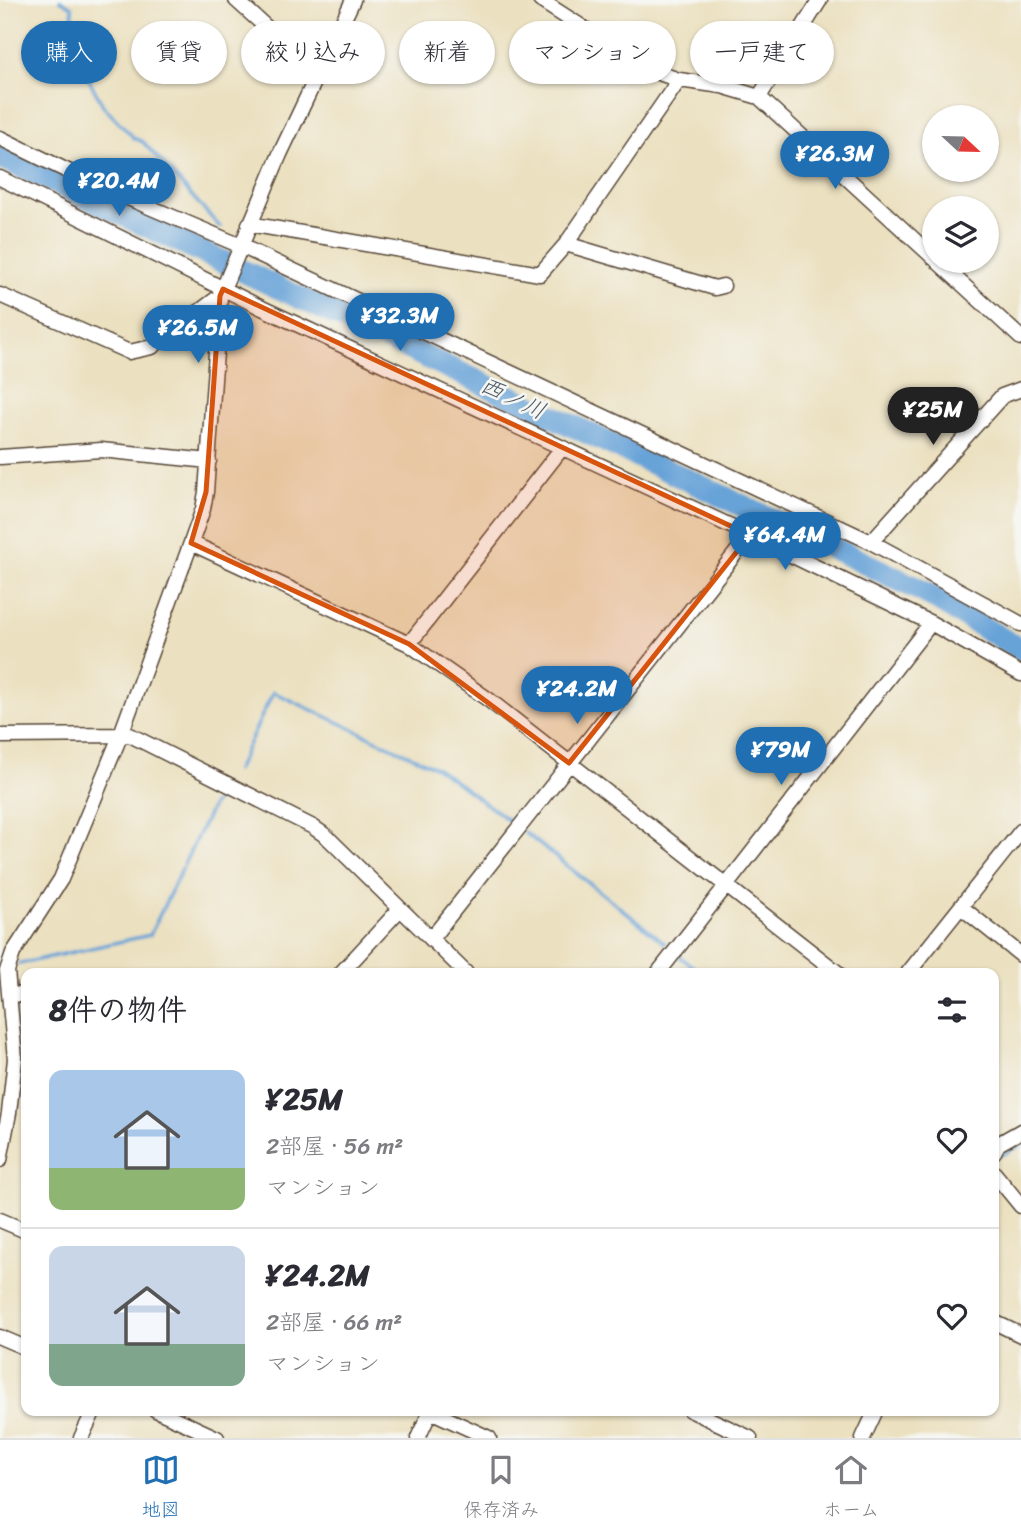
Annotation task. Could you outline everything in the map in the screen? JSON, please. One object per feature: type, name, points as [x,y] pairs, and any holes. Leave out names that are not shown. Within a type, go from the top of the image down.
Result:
[{"type":"street","points":[[236,0],[259,21]]},
{"type":"street","points":[[343,21],[353,0]]},
{"type":"street","points":[[540,0],[647,69],[679,80],[722,86],[759,97],[922,246]]},
{"type":"street","points":[[759,97],[820,0]]},
{"type":"street","points":[[249,224],[540,274],[566,244],[679,80]]},
{"type":"street","points":[[0,1160],[15,1059],[6,951],[61,879],[121,734],[191,543],[203,509],[223,288],[249,224],[313,84]]},
{"type":"street","points":[[0,138],[871,542],[1021,624]]},
{"type":"street","points":[[0,178],[223,288],[750,535],[931,623],[1021,674]]},
{"type":"street","points":[[566,244],[715,288],[723,286]]},
{"type":"street","points":[[951,273],[1021,338]]},
{"type":"street","points":[[0,295],[129,352],[152,346],[223,288]]},
{"type":"street","points":[[871,542],[1002,396],[1021,389]]},
{"type":"street","points":[[409,645],[562,448]]},
{"type":"street","points":[[0,457],[101,450],[209,461]]},
{"type":"street","points":[[431,939],[750,535]]},
{"type":"street","points":[[191,543],[409,645],[489,700],[831,968]]},
{"type":"street","points":[[662,968],[931,623]]},
{"type":"street","points":[[0,736],[130,735],[313,827],[326,836],[461,968]]},
{"type":"street","points":[[912,968],[1021,831]]},
{"type":"street","points":[[961,907],[1021,955]]},
{"type":"street","points":[[346,968],[400,909]]},
{"type":"street","points":[[9,994],[21,995]]},
{"type":"street","points":[[999,1143],[1021,1131]]},
{"type":"street","points":[[999,1179],[1021,1206]]},
{"type":"street","points":[[0,1220],[21,1229]]},
{"type":"street","points":[[999,1324],[1021,1335]]},
{"type":"street","points":[[0,1337],[21,1346]]},
{"type":"street","points":[[81,1438],[91,1416]]},
{"type":"street","points":[[166,1416],[196,1434],[216,1438]]},
{"type":"street","points":[[418,1438],[428,1416]]},
{"type":"street","points":[[441,1416],[489,1438]]},
{"type":"street","points":[[703,1416],[750,1438]]},
{"type":"street","points":[[863,1438],[873,1416]]},
{"type":"highlighted area","points":[[223,289],[750,535],[569,763],[409,644],[191,543],[206,492],[220,296]]},
{"type":"waterway","points":[[60,0],[72,7],[76,57],[104,107],[134,138],[143,142],[220,227]]},
{"type":"waterway","name":"西ノ川","points":[[0,157],[852,557],[926,593],[1021,650]]},
{"type":"waterway","points":[[236,771],[273,692],[437,768],[511,822]]},
{"type":"waterway","points":[[19,964],[150,935],[213,804],[222,795]]},
{"type":"waterway","points":[[524,832],[665,943]]},
{"type":"waterway","points":[[680,957],[695,968]]},
{"type":"waterway","points":[[1002,1155],[1021,1145]]}]
